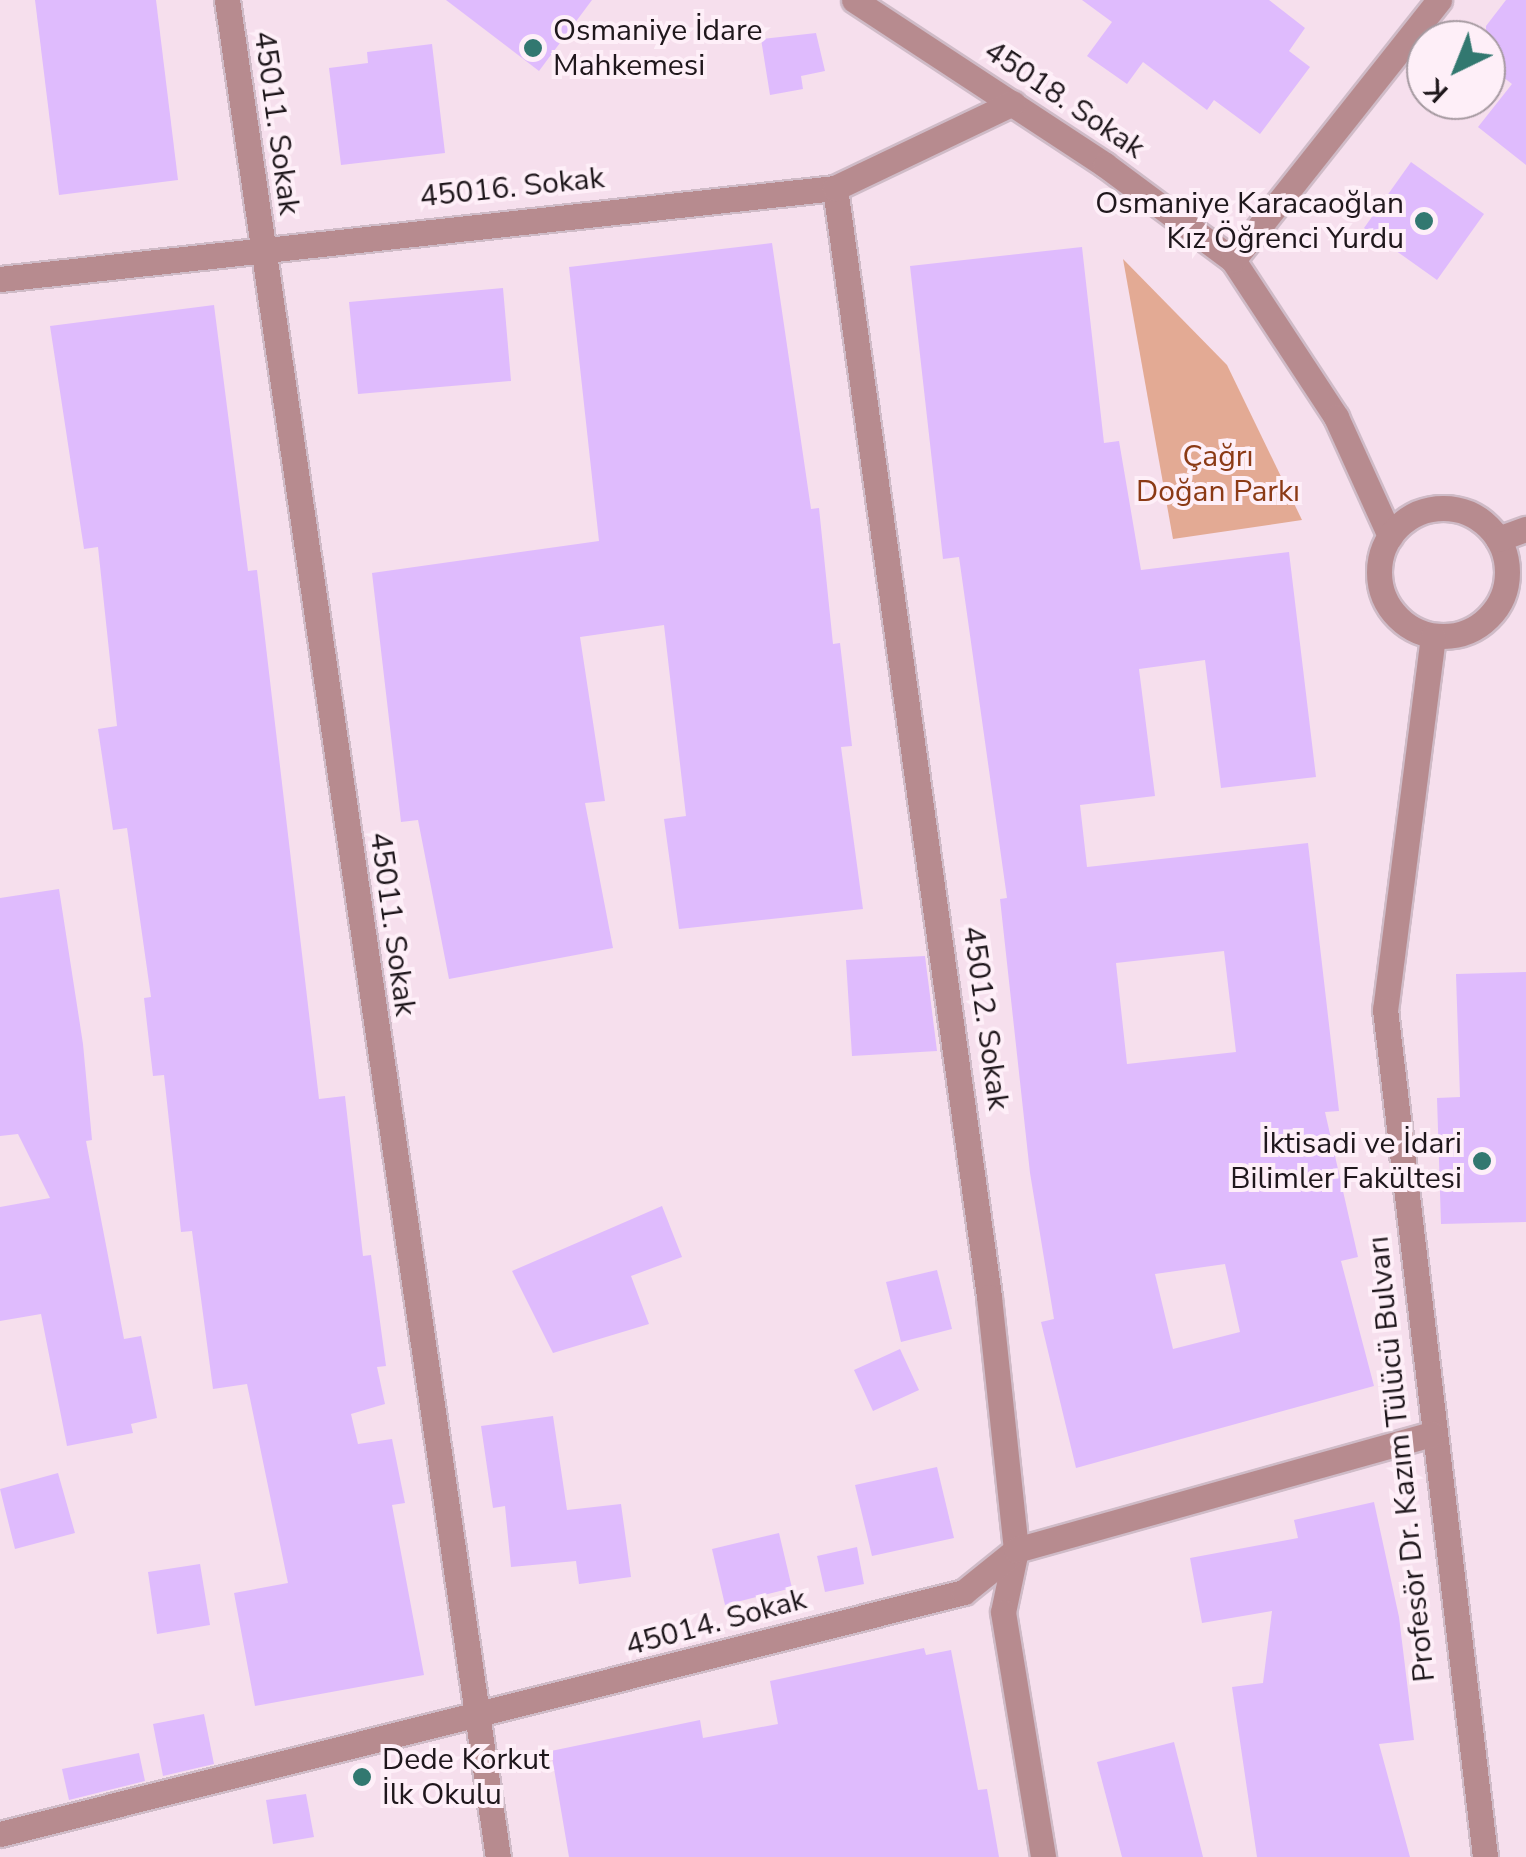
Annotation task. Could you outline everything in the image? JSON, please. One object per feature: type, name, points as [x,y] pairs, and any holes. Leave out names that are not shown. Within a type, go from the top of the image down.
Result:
[{"type":"street","name":"45011. Sokak","points":[[227,0],[498,1857]]},
{"type":"street","name":"45018. Sokak","points":[[854,0],[1013,103],[1233,260],[1336,417],[1390,536]]},
{"type":"street","points":[[1233,260],[1439,0]]},
{"type":"street","name":"45016. Sokak","points":[[0,279],[260,246],[835,188],[1013,103]]},
{"type":"street","name":"45012. Sokak","points":[[835,188],[948,982],[1016,1550],[1003,1612],[1013,1702],[1044,1857]]},
{"type":"street","points":[[1444,508],[1484,522],[1498,539],[1508,579],[1496,608],[1474,629],[1433,636],[1396,616],[1384,598],[1381,555],[1404,520],[1444,508]]},
{"type":"street","points":[[1498,539],[1526,528]]},
{"type":"street","name":"Profesör Dr. Kazım Tülücü Bulvarı","points":[[1433,636],[1384,1009],[1485,1857]]},
{"type":"street","name":"45014. Sokak","points":[[0,1834],[476,1719],[964,1592],[1016,1550],[1432,1434]]},
{"type":"green space","name":"Çağrı Doğan Parkı","points":[[1123,259],[1227,365],[1302,520],[1173,539]]},
{"type":"building","points":[[35,0],[156,0],[178,180],[59,195]]},
{"type":"building","name":"Osmaniye İdare Mahkemesi","points":[[446,0],[592,0],[539,71]]},
{"type":"building","points":[[1082,0],[1269,0],[1305,28],[1289,51],[1310,67],[1260,134],[1214,100],[1207,110],[1143,62],[1127,84],[1087,56],[1112,22]]},
{"type":"building","points":[[1506,0],[1526,0],[1526,165],[1478,127],[1484,120],[1506,120],[1506,92],[1512,84],[1506,79],[1506,20],[1491,20]]},
{"type":"building","points":[[816,33],[825,71],[801,76],[803,89],[770,95],[761,39]]},
{"type":"building","points":[[432,44],[445,153],[341,165],[329,68],[368,63],[367,52]]},
{"type":"building","name":"Osmaniye Karacaoğlan Kız Öğrenci Yurdu","points":[[1411,162],[1484,214],[1437,280],[1364,228]]},
{"type":"building","points":[[772,243],[811,509],[819,508],[833,644],[840,643],[852,746],[841,747],[863,909],[679,929],[664,819],[686,816],[664,625],[580,637],[605,801],[585,803],[613,948],[449,979],[418,820],[401,822],[372,573],[599,541],[569,267]]},
{"type":"building","points":[[1082,247],[1104,443],[1119,441],[1141,570],[1289,552],[1316,777],[1221,788],[1205,660],[1139,669],[1155,796],[1080,805],[1087,867],[1308,843],[1339,1111],[1325,1112],[1358,1257],[1341,1261],[1374,1386],[1076,1468],[1041,1322],[1054,1319],[1030,1173],[1000,899],[1007,898],[959,557],[943,559],[910,266]],"holes":[[[1224,951],[1236,1052],[1127,1064],[1116,963]],[[1225,1264],[1240,1332],[1173,1349],[1155,1274]]]},
{"type":"building","points":[[503,288],[511,381],[358,394],[349,302]]},
{"type":"building","points":[[214,305],[248,571],[257,570],[319,1099],[345,1096],[363,1256],[371,1255],[386,1366],[377,1367],[385,1404],[351,1414],[358,1444],[392,1439],[405,1503],[392,1505],[424,1675],[255,1706],[234,1593],[288,1583],[247,1384],[213,1389],[192,1231],[181,1232],[164,1075],[153,1076],[144,998],[151,997],[127,828],[113,830],[98,729],[117,726],[98,547],[84,549],[50,326]]},
{"type":"building","points":[[59,889],[83,1044],[92,1140],[86,1141],[124,1339],[141,1336],[157,1418],[131,1424],[133,1433],[67,1446],[41,1314],[0,1321],[0,1207],[50,1198],[18,1134],[0,1136],[0,898]]},
{"type":"building","points":[[925,956],[937,1051],[852,1056],[846,960]]},
{"type":"building","points":[[1526,972],[1526,1222],[1441,1224],[1437,1098],[1460,1097],[1456,974]]},
{"type":"building","points":[[662,1206],[682,1257],[631,1276],[649,1324],[553,1353],[512,1271]]},
{"type":"building","points":[[937,1270],[952,1329],[901,1342],[886,1282]]},
{"type":"building","points":[[900,1349],[919,1390],[873,1411],[854,1370]]},
{"type":"building","points":[[553,1416],[567,1510],[621,1504],[631,1577],[579,1584],[576,1561],[511,1567],[505,1506],[493,1508],[481,1426]]},
{"type":"building","points":[[937,1467],[954,1538],[872,1556],[855,1485]]},
{"type":"building","points":[[58,1473],[75,1533],[15,1549],[0,1489]]},
{"type":"building","points":[[1374,1502],[1399,1617],[1414,1740],[1379,1744],[1410,1857],[1257,1857],[1232,1687],[1263,1683],[1272,1611],[1202,1623],[1190,1558],[1298,1538],[1294,1520]]},
{"type":"building","points":[[779,1533],[792,1588],[725,1605],[712,1549]]},
{"type":"building","points":[[857,1547],[864,1584],[825,1592],[817,1556]]},
{"type":"building","points":[[200,1564],[210,1625],[157,1634],[148,1572]]},
{"type":"building","points":[[924,1648],[926,1655],[951,1650],[978,1790],[987,1789],[999,1857],[569,1857],[551,1751],[700,1720],[703,1738],[778,1724],[770,1681]]},
{"type":"building","points":[[204,1714],[214,1764],[163,1776],[153,1724]]},
{"type":"building","points":[[1174,1742],[1203,1857],[1122,1857],[1097,1762]]},
{"type":"building","points":[[139,1753],[145,1781],[69,1800],[62,1769]]},
{"type":"building","points":[[306,1794],[314,1837],[273,1844],[266,1800]]},
{"type":"place","name":"Osmaniye İdare Mahkemesi","points":[[533,48]]},
{"type":"place","name":"Osmaniye Karacaoğlan Kız Öğrenci Yurdu","points":[[1424,221]]},
{"type":"place","name":"İktisadi ve İdari Bilimler Fakültesi","points":[[1482,1161]]},
{"type":"place","name":"Dede Korkut İlk Okulu","points":[[362,1777]]}]
